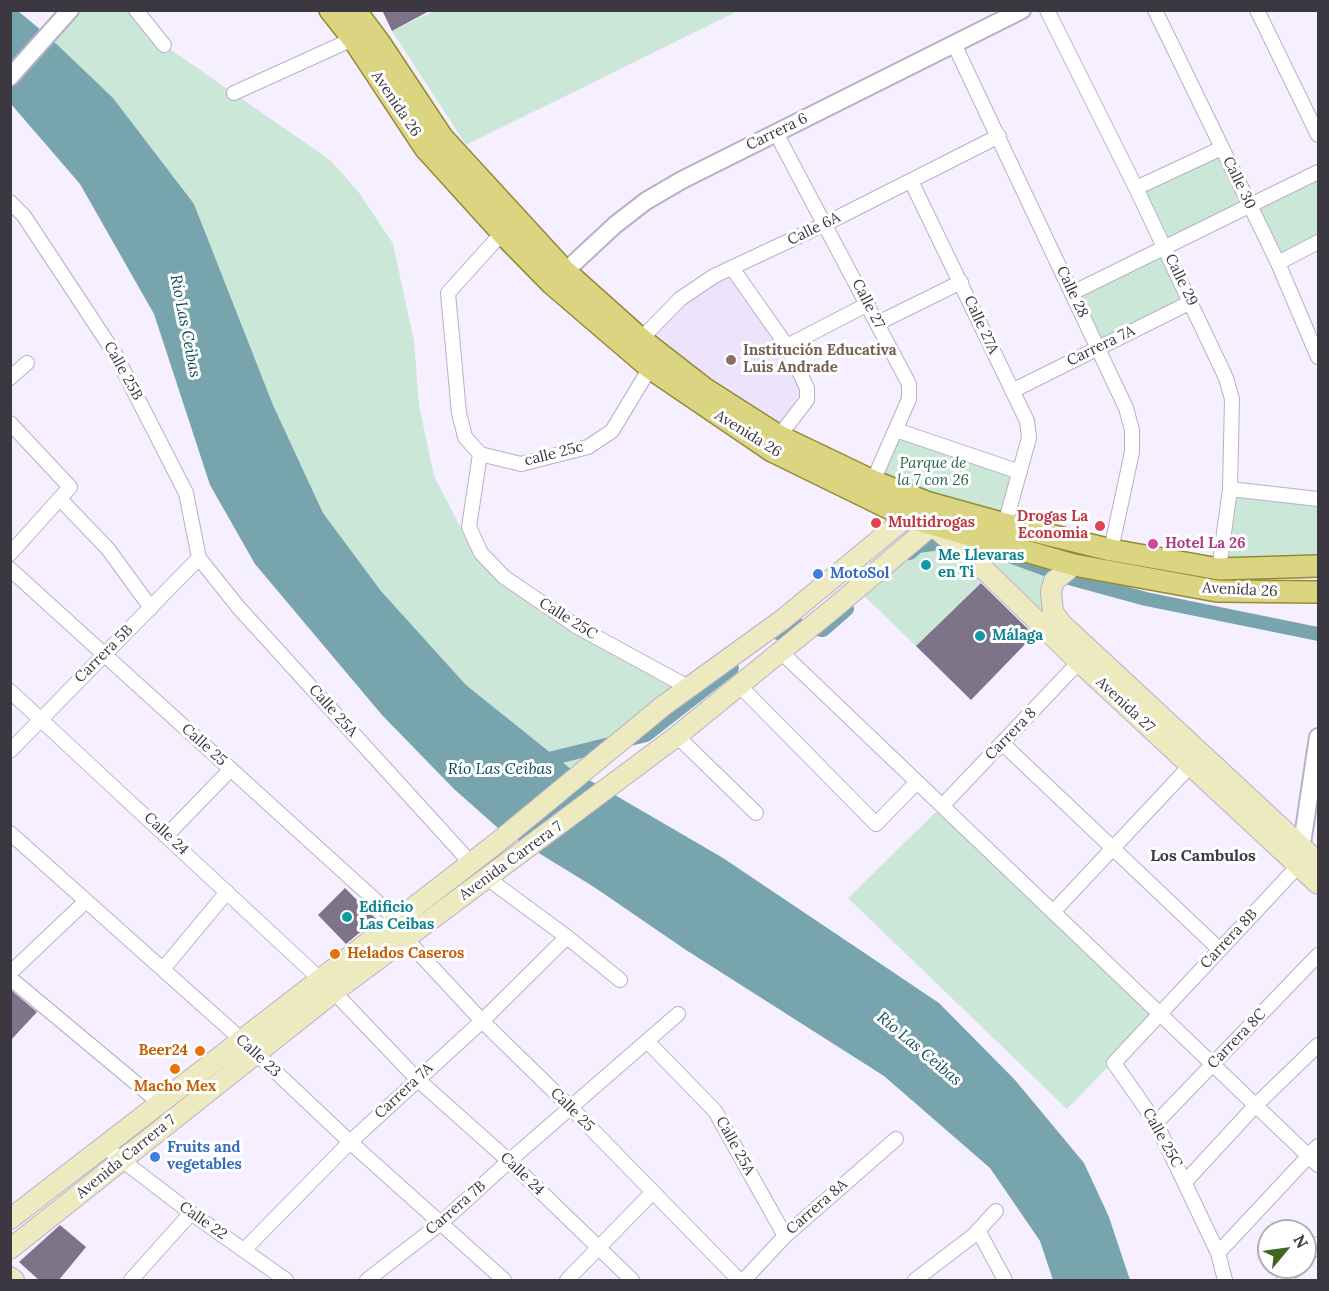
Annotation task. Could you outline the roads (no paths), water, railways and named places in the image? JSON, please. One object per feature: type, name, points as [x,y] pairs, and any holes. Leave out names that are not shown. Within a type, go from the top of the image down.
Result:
[{"type":"main road","name":"Avenida 26","points":[[330,10],[353,39],[425,148],[502,233],[704,388],[779,436],[873,481],[926,502],[1111,550],[1219,569],[1318,566]]},
{"type":"main road","name":"Avenida 26","points":[[355,10],[379,42],[442,138],[559,277],[650,368],[772,451],[907,517],[1063,574],[1217,591],[1318,592]]},
{"type":"main road","name":"Avenida Carrera 7","points":[[10,1249],[257,1054],[397,920],[498,842],[640,724],[782,620],[926,502]]},
{"type":"main road","name":"Avenida Carrera 7","points":[[10,1220],[242,1040],[406,939],[487,878],[515,860],[677,736],[932,525],[948,507]]},
{"type":"main road","name":"Avenida 27","points":[[932,525],[989,574],[1190,766],[1306,858]]},
{"type":"main road","name":"Avenida 27","points":[[1063,574],[1051,601],[1053,612],[1062,624],[1306,858],[1318,884]]},
{"type":"main road","points":[[10,1277],[14,1281]]},
{"type":"street","points":[[136,10],[164,45]]},
{"type":"street","name":"Carrera 6","points":[[559,277],[615,225],[646,201],[682,180],[1022,10]]},
{"type":"street","name":"Calle 29","points":[[1047,10],[1165,247],[1226,378],[1232,399],[1230,489],[1219,569]]},
{"type":"street","name":"Calle 30","points":[[1155,10],[1278,263],[1318,357]]},
{"type":"street","points":[[1257,10],[1318,135]]},
{"type":"street","points":[[10,77],[66,13]]},
{"type":"street","points":[[234,93],[353,39]]},
{"type":"street","name":"Calle 28","points":[[955,45],[1126,408],[1132,430],[1132,452],[1111,550]]},
{"type":"street","name":"Calle 27","points":[[776,133],[909,384],[909,399],[873,481]]},
{"type":"street","name":"Calle 6A","points":[[641,339],[680,299],[714,276],[825,224],[999,136]]},
{"type":"street","points":[[1136,188],[1222,148]]},
{"type":"street","points":[[1072,293],[1318,172]]},
{"type":"street","name":"Calle 27A","points":[[911,181],[1027,421],[1029,438],[1005,524]]},
{"type":"street","name":"Calle 25B","points":[[10,202],[24,216],[115,354],[186,493],[199,558]]},
{"type":"street","points":[[480,454],[465,437],[459,412],[448,293],[502,233]]},
{"type":"street","points":[[1278,263],[1318,242]]},
{"type":"street","points":[[732,268],[787,346],[802,374],[808,395],[807,400],[779,436]]},
{"type":"street","points":[[878,323],[961,282]]},
{"type":"street","name":"Carrera 7A","points":[[1012,391],[1191,302]]},
{"type":"street","points":[[787,346],[868,304]]},
{"type":"street","points":[[10,378],[27,363]]},
{"type":"street","name":"calle 25c","points":[[480,454],[521,464],[588,447],[612,431],[650,368]]},
{"type":"street","points":[[10,423],[70,487],[10,554]]},
{"type":"street","points":[[896,430],[1020,472]]},
{"type":"street","name":"Calle 25C","points":[[480,454],[469,526],[481,553],[504,578],[576,626],[688,687]]},
{"type":"street","points":[[1230,489],[1318,499]]},
{"type":"street","points":[[60,499],[108,549],[151,608]]},
{"type":"street","name":"Carrera 5B","points":[[10,751],[199,558]]},
{"type":"street","name":"Calle 25A","points":[[199,558],[239,608],[470,862]]},
{"type":"street","name":"Calle 25","points":[[10,569],[397,920]]},
{"type":"street","points":[[780,651],[1255,1106],[1315,1156],[1218,1253]]},
{"type":"street","name":"Carrera 8","points":[[942,806],[1079,662]]},
{"type":"street","points":[[739,685],[876,824],[917,782]]},
{"type":"street","name":"Calle 24","points":[[10,691],[168,835],[327,986],[417,1079],[508,1161],[632,1281]]},
{"type":"street","points":[[677,736],[756,813]]},
{"type":"street","points":[[1306,858],[1318,737]]},
{"type":"street","points":[[1002,743],[1219,949]]},
{"type":"street","points":[[1053,912],[1190,766]]},
{"type":"street","points":[[168,835],[231,769]]},
{"type":"street","name":"Calle 23","points":[[10,833],[242,1040],[350,1142],[504,1281]]},
{"type":"street","name":"Carrera 8B","points":[[1160,1014],[1306,858]]},
{"type":"street","points":[[487,878],[567,937],[620,980]]},
{"type":"street","points":[[163,969],[227,892]]},
{"type":"street","points":[[10,973],[85,902]]},
{"type":"street","name":"Carrera 7A","points":[[245,1250],[350,1142],[482,1021],[567,937]]},
{"type":"street","name":"Calle 25","points":[[406,939],[482,1021],[571,1108],[652,1193],[701,1239],[739,1281]]},
{"type":"street","name":"Carrera 8C","points":[[1156,1123],[1318,955]]},
{"type":"street","points":[[10,978],[161,1104]]},
{"type":"street","name":"Carrera 7B","points":[[367,1281],[441,1223],[508,1161],[678,1014]]},
{"type":"street","name":"Calle 25C","points":[[1160,1014],[1114,1063],[1156,1123],[1218,1253],[1225,1281]]},
{"type":"street","name":"Calle 25A","points":[[647,1041],[715,1111],[784,1236]]},
{"type":"street","points":[[1185,1182],[1255,1106],[1318,1045]]},
{"type":"street","name":"Carrera 8A","points":[[744,1281],[784,1236],[896,1139]]},
{"type":"street","name":"Calle 22","points":[[105,1147],[191,1214],[245,1250],[281,1279]]},
{"type":"street","points":[[567,1281],[652,1193]]},
{"type":"street","points":[[915,1281],[978,1230],[996,1211]]},
{"type":"street","points":[[131,1281],[191,1214]]},
{"type":"street","points":[[978,1230],[1005,1281]]},
{"type":"water","name":"Río Las Ceibas","points":[[10,11],[18,11],[47,35],[113,98],[194,204],[273,405],[323,513],[381,591],[466,685],[572,770],[723,858],[939,1003],[1015,1080],[1084,1163],[1109,1217],[1130,1280],[1053,1280],[1040,1241],[990,1168],[884,1076],[686,950],[594,887],[498,828],[454,789],[382,715],[255,564],[210,485],[154,314],[80,184],[11,104]]},
{"type":"waterway","points":[[910,553],[918,546],[954,541]]},
{"type":"waterway","points":[[1007,555],[1069,578],[1146,599],[1318,634]]},
{"type":"waterway","points":[[778,633],[790,624],[823,630],[847,609]]},
{"type":"waterway","name":"Río Las Ceibas","points":[[541,761],[646,735],[732,668]]},
{"type":"place","name":"Institución Educativa Luis Andrade","points":[[731,360]]},
{"type":"place","name":"Multidrogas","points":[[876,523]]},
{"type":"place","name":"Drogas La Economia","points":[[1100,526]]},
{"type":"place","name":"Hotel La 26","points":[[1153,544]]},
{"type":"place","name":"Me Llevaras en Ti","points":[[926,565]]},
{"type":"place","name":"MotoSol","points":[[818,574]]},
{"type":"place","name":"Málaga","points":[[980,636]]},
{"type":"place","name":"Edificio Las Ceibas","points":[[347,917]]},
{"type":"place","name":"Helados Caseros","points":[[335,954]]},
{"type":"place","name":"Beer24","points":[[200,1051]]},
{"type":"place","name":"Macho Mex","points":[[175,1069]]},
{"type":"place","name":"Fruits and vegetables","points":[[155,1157]]},
{"type":"district","name":"Los Cambulos","points":[[1203,856]]},
{"type":"park label","name":"Parque de la 7 con 26","points":[[933,472]]}]
